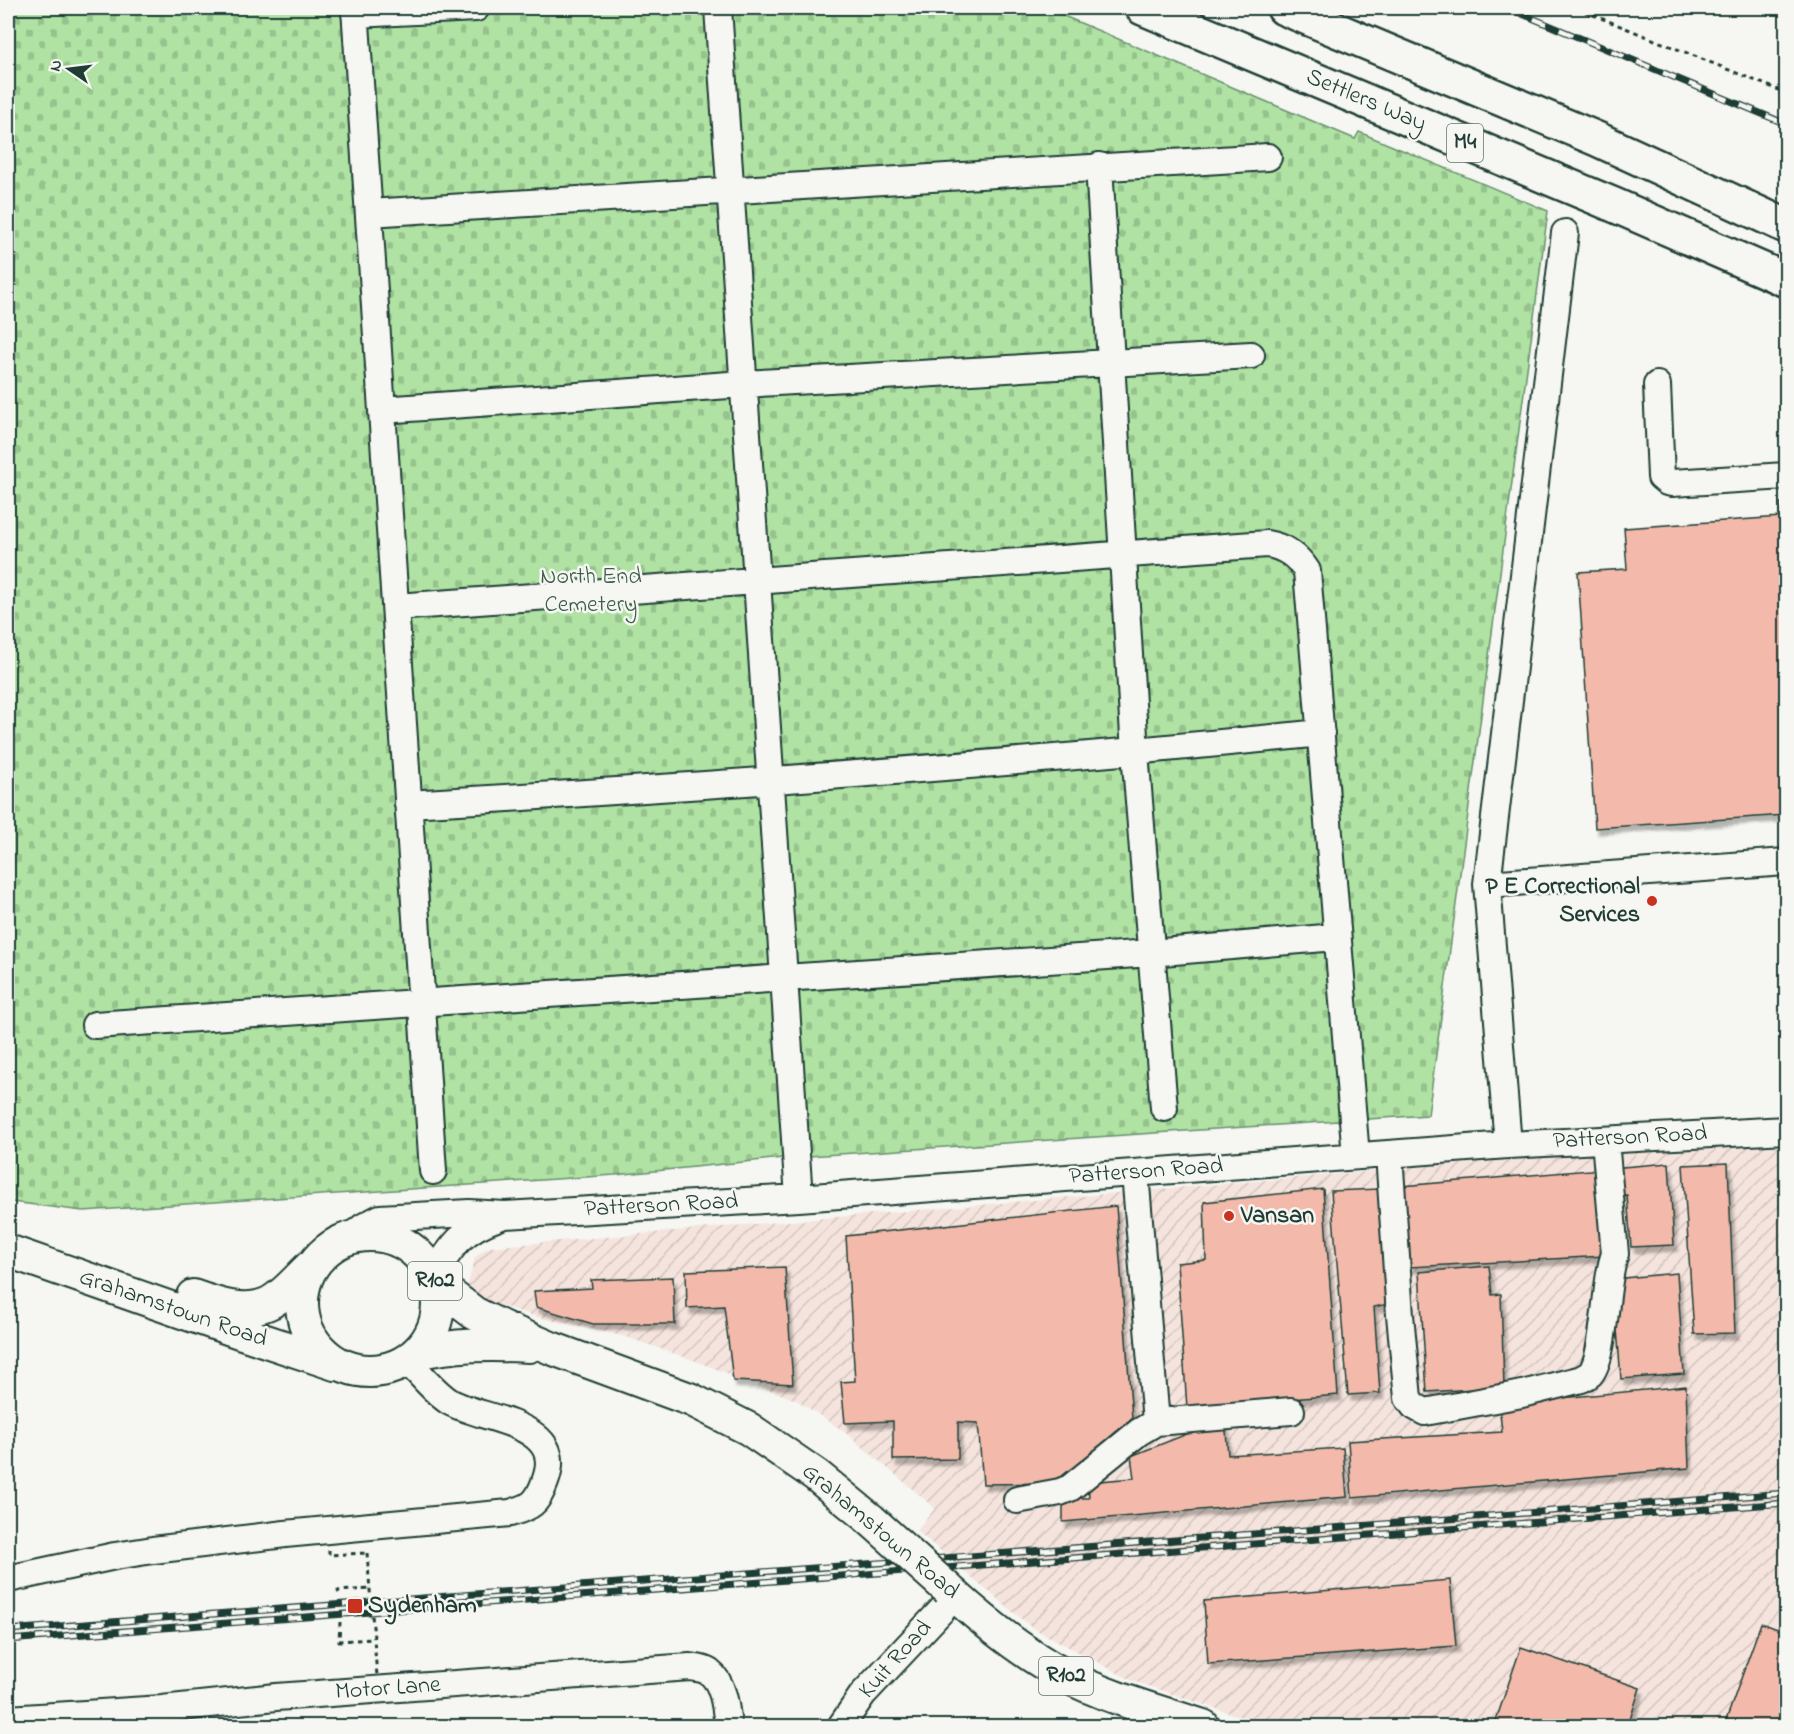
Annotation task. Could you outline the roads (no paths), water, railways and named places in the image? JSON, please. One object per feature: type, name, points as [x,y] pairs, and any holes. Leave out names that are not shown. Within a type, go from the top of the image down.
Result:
[{"type":"highway","name":"Settlers Way","points":[[1143,8],[1592,195],[1786,280]]},
{"type":"highway","name":"M4","points":[[1284,8],[1597,139],[1786,226]]},
{"type":"highway","points":[[1597,139],[1786,211]]},
{"type":"main road","name":"Grahamstown Road","points":[[8,1232],[157,1285],[218,1305],[236,1308],[268,1303],[311,1266],[328,1247],[352,1236],[371,1233],[391,1237],[409,1245],[423,1259],[435,1280],[474,1313],[551,1348],[692,1400],[749,1430],[816,1475],[1011,1642],[1066,1676],[1102,1693],[1203,1726]]},
{"type":"main road","name":"Grahamstown Road","points":[[8,1251],[242,1333],[362,1372],[385,1370],[412,1357],[448,1346],[473,1344],[551,1348]]},
{"type":"main road","name":"Grahamstown Road","points":[[311,1266],[301,1295],[304,1325],[320,1351],[339,1365]]},
{"type":"main road","name":"R102","points":[[412,1357],[432,1333],[438,1309],[435,1280]]},
{"type":"street","points":[[433,1171],[355,10],[476,8]]},
{"type":"street","points":[[718,8],[742,384],[786,977],[799,1198]]},
{"type":"street","points":[[369,213],[1268,157]]},
{"type":"street","points":[[1099,166],[1135,752],[1164,1108]]},
{"type":"street","points":[[1508,1145],[1487,884],[1565,233]]},
{"type":"street","points":[[382,410],[742,384],[1251,354]]},
{"type":"street","points":[[1657,385],[1661,477],[1663,480],[1672,483],[1786,476]]},
{"type":"street","points":[[396,607],[1267,544],[1285,549],[1294,555],[1307,571],[1356,1156]]},
{"type":"street","points":[[408,804],[772,781],[1135,752],[1321,733]]},
{"type":"street","points":[[1487,884],[1786,862]]},
{"type":"street","points":[[95,1025],[1151,953],[1336,937]]},
{"type":"street","name":"Patterson Road","points":[[352,1236],[380,1218],[469,1213],[505,1215],[799,1198],[1508,1145],[1786,1130]]},
{"type":"street","points":[[1389,1154],[1408,1398],[1414,1406],[1425,1412],[1522,1394],[1582,1379],[1590,1374],[1601,1342],[1609,1268],[1615,1254],[1605,1140]]},
{"type":"street","points":[[1136,1173],[1156,1422]]},
{"type":"street","name":"Patterson Road","points":[[435,1280],[454,1243],[467,1231],[481,1223],[505,1215]]},
{"type":"street","points":[[8,1579],[153,1550],[285,1534],[510,1514],[528,1508],[539,1497],[547,1479],[549,1461],[539,1439],[517,1425],[468,1411],[449,1401],[438,1393],[412,1357]]},
{"type":"street","points":[[1017,1500],[1070,1488],[1139,1432],[1156,1422],[1292,1411]]},
{"type":"street","name":"Kuit Road","points":[[841,1726],[863,1694],[951,1592]]},
{"type":"street","name":"Motor Lane","points":[[8,1719],[163,1718],[276,1697],[690,1667],[708,1672],[714,1678],[720,1688],[728,1726]]},
{"type":"railway","points":[[1508,8],[1786,124]]},
{"type":"railway","points":[[8,1630],[1786,1493]]},
{"type":"railway","points":[[8,1640],[1786,1503]]},
{"type":"place","name":"P E Correctional Services","points":[[1652,901]]},
{"type":"place","name":"Vansan","points":[[1229,1216]]},
{"type":"place","name":"Sydenham","points":[[355,1606]]},
{"type":"park label","name":"North End Cemetery","points":[[591,591]]}]
